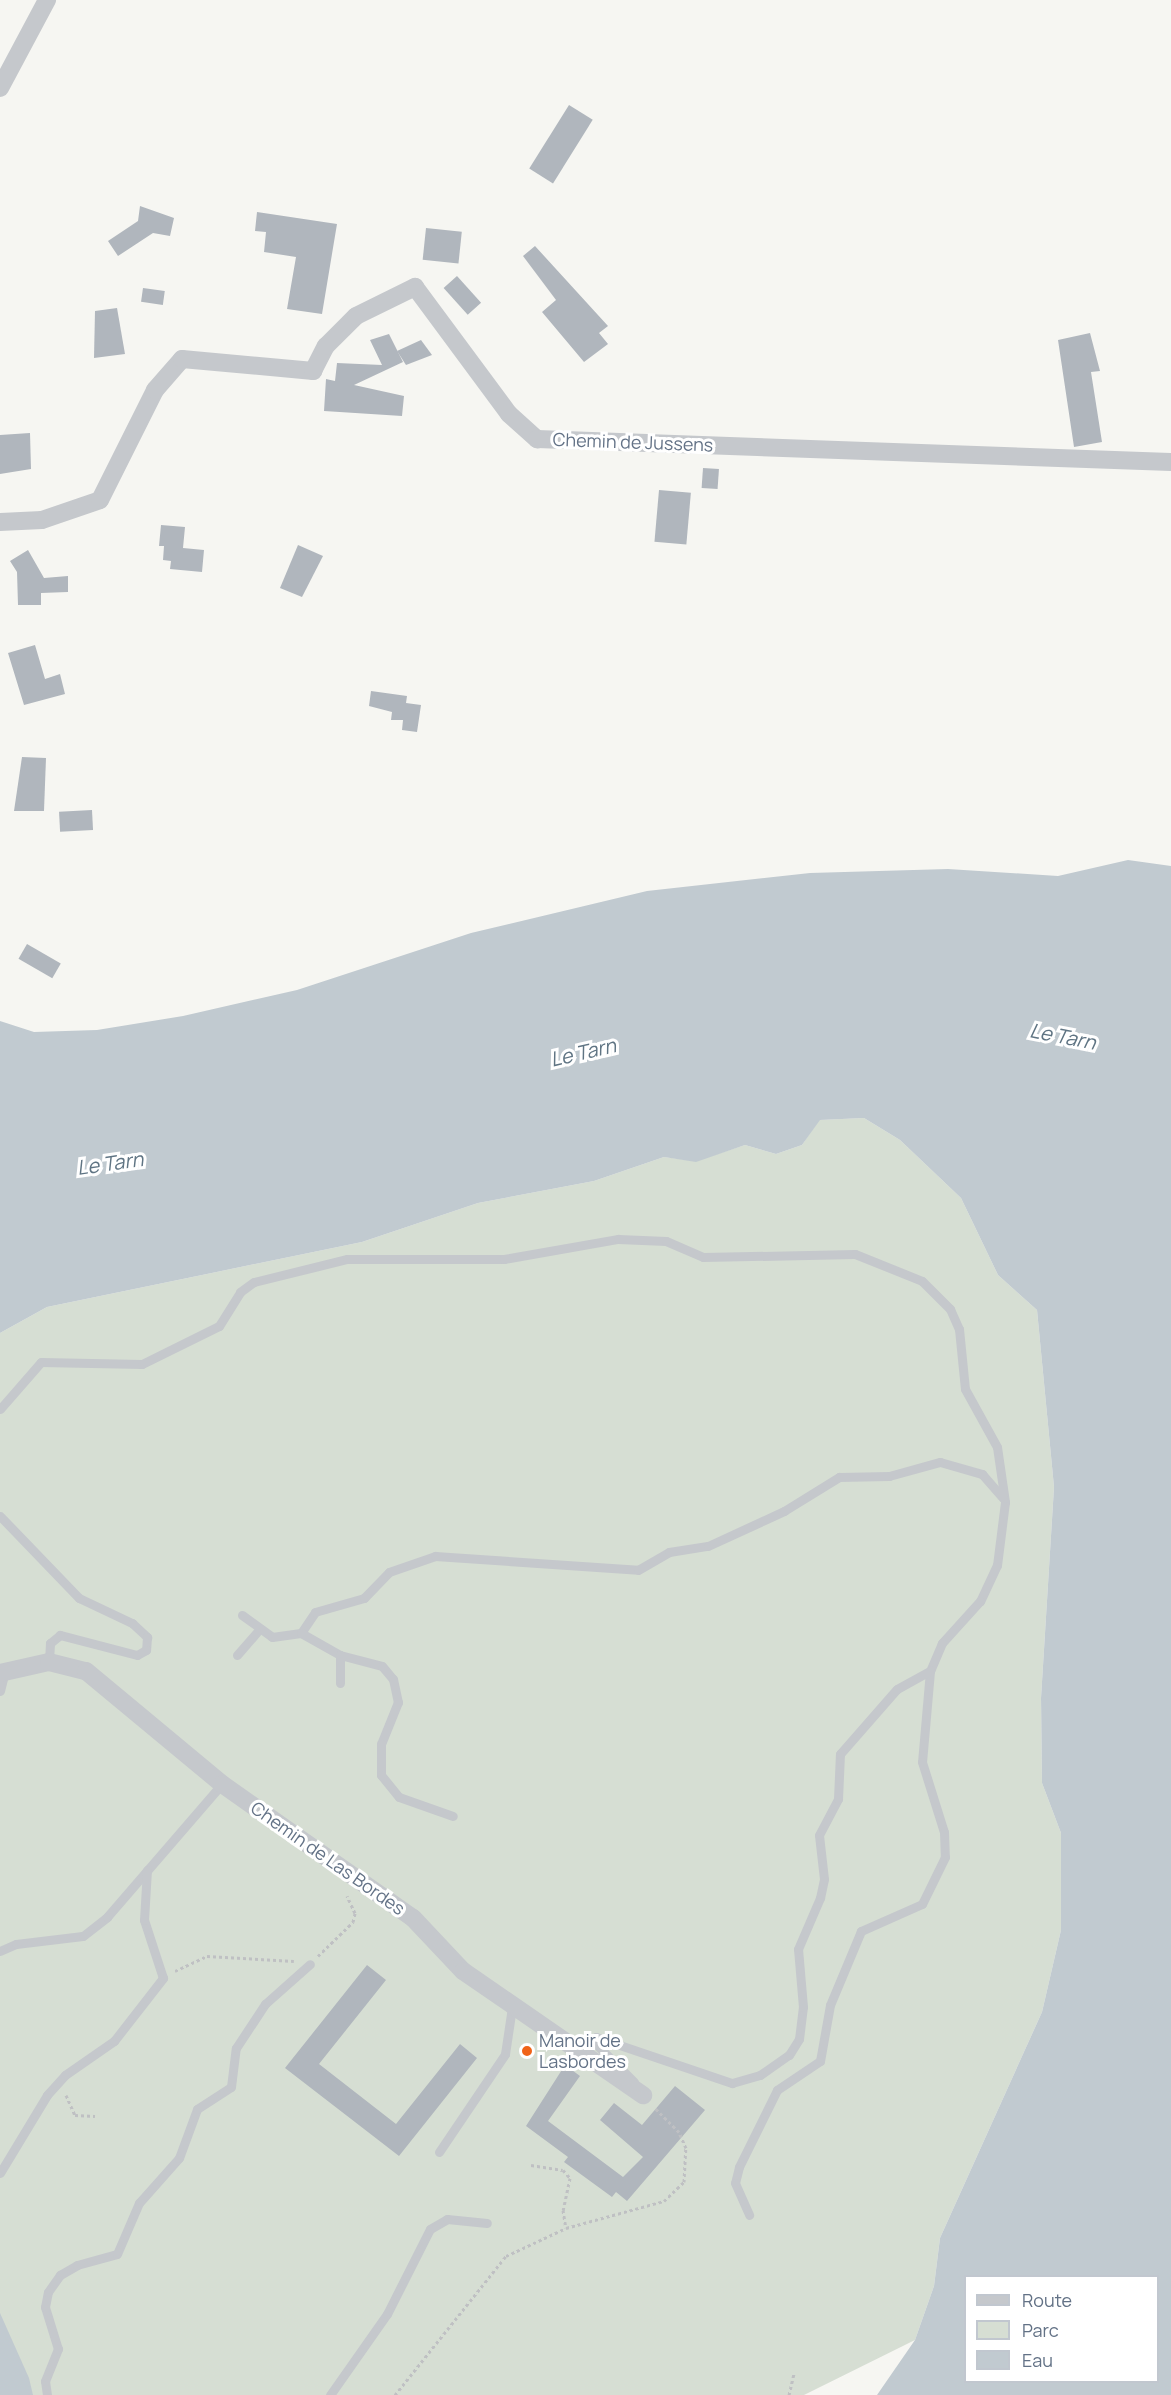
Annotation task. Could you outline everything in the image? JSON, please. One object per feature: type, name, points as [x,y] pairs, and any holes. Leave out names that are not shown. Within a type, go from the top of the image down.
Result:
[{"type":"street","points":[[0,88],[46,0]]},
{"type":"street","name":"Chemin de Jussens","points":[[0,522],[42,520],[100,500],[155,390],[182,360],[313,371],[326,346],[356,316],[414,287],[509,414],[537,439],[1171,462]]},
{"type":"street","name":"Chemin de Las Bordes","points":[[2,1672],[49,1662],[86,1671],[222,1784],[413,1918],[463,1971],[510,1999],[643,2094]]},
{"type":"lane","points":[[0,1410],[16,1385],[41,1362],[142,1364],[219,1326],[240,1292],[254,1282],[347,1258],[504,1259],[618,1239],[666,1242],[703,1257],[855,1254],[922,1281],[950,1309],[959,1329],[965,1389],[997,1447],[1005,1502],[997,1565],[980,1601],[942,1643],[930,1671],[922,1762],[944,1832],[945,1857],[922,1904],[861,1931],[830,2005],[820,2061],[777,2090],[739,2167],[735,2183],[749,2215]]},
{"type":"lane","points":[[301,1633],[315,1612],[364,1598],[389,1572],[416,1559],[435,1556],[626,1572],[669,1552],[708,1546],[801,1503],[839,1477],[889,1476],[923,1464],[949,1463],[982,1473],[1005,1502]]},
{"type":"lane","points":[[0,1516],[79,1598],[132,1623],[147,1637],[146,1650],[137,1655],[60,1635],[50,1643],[49,1662]]},
{"type":"lane","points":[[242,1615],[257,1632],[272,1637],[301,1633],[340,1655],[382,1666],[397,1690],[397,1710],[381,1744],[387,1785],[414,1804],[453,1816]]},
{"type":"lane","points":[[237,1655],[257,1632]]},
{"type":"lane","points":[[340,1655],[340,1683]]},
{"type":"lane","points":[[643,2094],[623,2066],[593,2041],[596,2037],[732,2083],[760,2075],[789,2055],[799,2039],[803,2007],[798,1949],[822,1889],[819,1835],[838,1799],[840,1754],[897,1689],[930,1671]]},
{"type":"lane","points":[[0,1691],[2,1672]]},
{"type":"lane","points":[[0,1951],[16,1944],[83,1936],[107,1917],[222,1784]]},
{"type":"lane","points":[[0,2173],[65,2075],[114,2041],[163,1978],[144,1920],[147,1870]]},
{"type":"lane","points":[[47,2395],[45,2381],[58,2349],[45,2307],[48,2292],[60,2275],[77,2265],[117,2254],[140,2203],[179,2158],[197,2109],[231,2086],[237,2048],[265,2004],[310,1964]]},
{"type":"lane","points":[[439,2152],[505,2054],[514,2019],[510,1999]]},
{"type":"lane","points":[[330,2395],[387,2314],[430,2229],[447,2219],[487,2223]]},
{"type":"path","points":[[163,1978],[207,1956],[310,1964],[352,1922],[351,1899],[343,1892]]},
{"type":"path","points":[[65,2075],[70,2111],[85,2120],[95,2116]]},
{"type":"path","points":[[395,2395],[506,2256],[566,2228],[664,2200],[684,2182],[688,2169],[679,2132],[643,2094]]},
{"type":"path","points":[[531,2165],[563,2170],[570,2178],[563,2210],[566,2228]]},
{"type":"path","points":[[789,2395],[794,2373]]},
{"type":"green space","points":[[864,1118],[900,1140],[961,1198],[998,1275],[1037,1310],[1054,1487],[1041,1698],[1042,1783],[1061,1833],[1061,1930],[1042,2012],[940,2238],[934,2286],[915,2340],[804,2395],[0,2395],[0,1333],[47,1307],[362,1242],[478,1203],[594,1181],[664,1157],[696,1161],[745,1145],[776,1154],[802,1145],[819,1120]]},
{"type":"water","name":"Le Tarn","points":[[1128,860],[1171,866],[1171,2395],[877,2395],[915,2340],[934,2286],[940,2238],[1042,2012],[1061,1930],[1061,1833],[1042,1783],[1041,1698],[1054,1487],[1037,1310],[998,1275],[961,1198],[900,1140],[864,1118],[820,1120],[802,1145],[776,1154],[745,1145],[696,1162],[664,1157],[594,1181],[478,1203],[362,1242],[47,1307],[0,1333],[0,1021],[34,1032],[97,1030],[183,1016],[297,990],[471,933],[647,891],[810,873],[948,869],[1058,876]]},
{"type":"water","points":[[0,2313],[29,2378],[33,2395],[0,2395]]},
{"type":"building","points":[[569,105],[593,120],[553,183],[529,169]]},
{"type":"building","points":[[140,206],[174,218],[170,236],[153,233],[118,256],[108,241],[138,221]]},
{"type":"building","points":[[257,212],[337,224],[322,314],[287,309],[296,257],[264,252],[266,232],[255,231]]},
{"type":"building","points":[[426,228],[462,232],[458,264],[423,260]]},
{"type":"building","points":[[535,246],[608,326],[599,333],[608,344],[584,362],[542,312],[556,300],[523,256]]},
{"type":"building","points":[[457,276],[481,303],[468,315],[444,288]]},
{"type":"building","points":[[143,288],[165,291],[163,305],[141,302]]},
{"type":"building","points":[[117,308],[125,354],[94,358],[95,311]]},
{"type":"building","points":[[1090,333],[1100,371],[1091,372],[1102,442],[1074,447],[1058,340]]},
{"type":"building","points":[[389,334],[403,362],[354,385],[404,396],[402,416],[324,411],[326,379],[335,381],[337,363],[382,365],[370,340]]},
{"type":"building","points":[[421,340],[432,355],[406,365],[397,351]]},
{"type":"building","points":[[30,433],[31,469],[0,474],[0,435]]},
{"type":"building","points":[[703,468],[719,469],[718,489],[702,488]]},
{"type":"building","points":[[659,490],[691,493],[686,545],[654,542]]},
{"type":"building","points":[[161,525],[185,527],[183,548],[204,550],[202,572],[170,569],[171,561],[163,560],[164,546],[159,546]]},
{"type":"building","points":[[298,545],[323,556],[302,597],[280,588]]},
{"type":"building","points":[[28,550],[44,578],[68,576],[68,592],[41,593],[41,605],[18,605],[17,572],[10,561]]},
{"type":"building","points":[[35,645],[45,679],[60,674],[65,694],[24,705],[8,653]]},
{"type":"building","points":[[371,691],[407,696],[406,703],[421,705],[417,732],[402,730],[403,720],[391,720],[392,712],[369,706]]},
{"type":"building","points":[[22,757],[46,758],[44,811],[14,811]]},
{"type":"building","points":[[92,810],[93,830],[60,832],[59,812]]},
{"type":"building","points":[[27,944],[61,964],[52,978],[18,959]]},
{"type":"building","points":[[367,1965],[386,1980],[319,2064],[396,2124],[460,2044],[477,2058],[399,2156],[285,2068]]},
{"type":"building","points":[[565,2065],[580,2076],[548,2121],[623,2177],[643,2157],[600,2120],[614,2103],[642,2125],[675,2086],[705,2110],[627,2201],[616,2192],[612,2197],[564,2162],[568,2157],[526,2126]]},
{"type":"place","name":"Manoir de Lasbordes","points":[[527,2051]]}]
